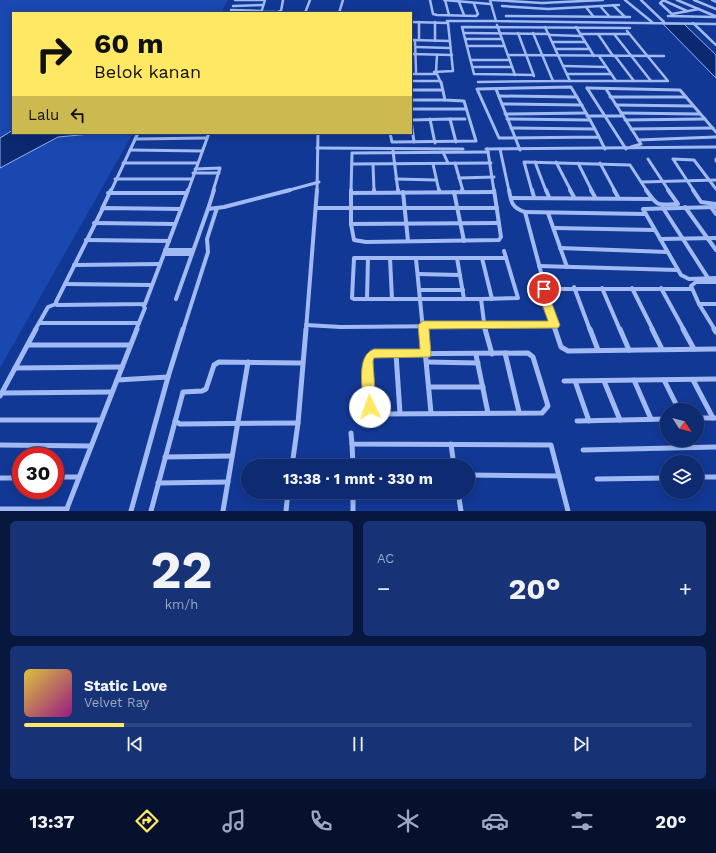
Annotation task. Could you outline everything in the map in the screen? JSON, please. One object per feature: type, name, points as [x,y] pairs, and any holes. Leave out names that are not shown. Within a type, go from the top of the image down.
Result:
[{"type":"street","points":[[261,12],[265,0],[235,0],[231,12],[261,12],[275,12],[280,11],[283,0]]},
{"type":"street","points":[[305,12],[310,0]]},
{"type":"street","points":[[339,12],[343,0]]},
{"type":"street","points":[[430,0],[433,14],[477,15],[474,4]]},
{"type":"street","points":[[449,15],[445,0],[474,4],[490,4]]},
{"type":"street","points":[[515,74],[497,27],[490,4],[491,0],[535,3],[603,0]]},
{"type":"street","points":[[625,0],[652,22]]},
{"type":"street","points":[[641,0],[664,22]]},
{"type":"street","points":[[673,15],[659,2],[664,0],[688,11]]},
{"type":"street","points":[[677,0],[716,16]]},
{"type":"street","points":[[694,0],[716,9]]},
{"type":"street","points":[[712,0],[716,2]]},
{"type":"street","points":[[459,2],[464,15]]},
{"type":"street","points":[[565,2],[572,8]]},
{"type":"street","points":[[233,6],[263,5]]},
{"type":"street","points":[[613,5],[625,16]]},
{"type":"street","points":[[502,6],[554,9],[619,5]]},
{"type":"street","points":[[600,6],[609,16]]},
{"type":"street","points":[[508,7],[512,16]]},
{"type":"street","points":[[586,7],[593,16]]},
{"type":"street","points":[[523,8],[527,16]]},
{"type":"street","points":[[539,9],[542,16]]},
{"type":"street","points":[[554,9],[559,16]]},
{"type":"street","points":[[667,9],[676,13]]},
{"type":"street","points":[[673,15],[676,13],[699,9]]},
{"type":"street","points":[[506,16],[630,17]]},
{"type":"street","points":[[668,16],[716,16]]},
{"type":"street","points":[[425,20],[664,22],[716,24]]},
{"type":"street","points":[[412,22],[448,23],[453,71],[412,73]]},
{"type":"street","points":[[416,72],[416,47],[419,22]]},
{"type":"street","points":[[435,22],[435,41]]},
{"type":"street","points":[[693,23],[716,44]]},
{"type":"street","points":[[533,75],[474,74],[462,27],[630,28]]},
{"type":"street","points":[[545,27],[550,34],[570,81]]},
{"type":"street","points":[[576,28],[594,56]]},
{"type":"street","points":[[478,82],[525,82],[535,80],[668,80],[627,31]]},
{"type":"street","points":[[464,33],[581,35],[629,34]]},
{"type":"street","points":[[518,33],[535,80]]},
{"type":"street","points":[[533,34],[553,81]]},
{"type":"street","points":[[598,34],[634,81]]},
{"type":"street","points":[[614,34],[651,81]]},
{"type":"street","points":[[466,39],[502,39]]},
{"type":"street","points":[[412,40],[450,41]]},
{"type":"street","points":[[553,42],[586,42]]},
{"type":"street","points":[[467,46],[504,46]]},
{"type":"street","points":[[416,47],[450,48]]},
{"type":"street","points":[[556,49],[590,49]]},
{"type":"street","points":[[412,54],[452,55]]},
{"type":"street","points":[[436,72],[437,55]]},
{"type":"street","points":[[508,55],[664,56]]},
{"type":"street","points":[[599,56],[616,81]]},
{"type":"street","points":[[471,60],[510,60]]},
{"type":"street","points":[[564,66],[606,67]]},
{"type":"street","points":[[472,67],[512,67]]},
{"type":"street","points":[[412,73],[437,74],[439,76],[441,90],[445,100]]},
{"type":"street","points":[[567,74],[611,74]]},
{"type":"street","points":[[412,81],[440,81]]},
{"type":"street","points":[[599,138],[499,138],[477,89],[571,88],[606,149]]},
{"type":"street","points":[[628,149],[587,88],[680,90],[716,132]]},
{"type":"street","points":[[496,89],[520,150]]},
{"type":"street","points":[[606,89],[640,144],[628,149]]},
{"type":"street","points":[[412,90],[441,90]]},
{"type":"street","points":[[498,96],[577,97]]},
{"type":"street","points":[[610,97],[686,97]]},
{"type":"street","points":[[390,134],[392,142],[435,143],[476,141],[462,100],[412,100]]},
{"type":"street","points":[[502,104],[582,105]]},
{"type":"street","points":[[616,105],[693,106]]},
{"type":"street","points":[[412,110],[466,109]]},
{"type":"street","points":[[505,114],[587,114],[605,116],[622,114],[700,114]]},
{"type":"street","points":[[430,119],[435,143]]},
{"type":"street","points":[[450,119],[456,142]]},
{"type":"street","points":[[412,120],[465,119]]},
{"type":"street","points":[[625,120],[705,119]]},
{"type":"street","points":[[508,120],[590,120]]},
{"type":"street","points":[[412,127],[414,142]]},
{"type":"street","points":[[511,128],[595,129]]},
{"type":"street","points":[[631,128],[713,128]]},
{"type":"street","points":[[56,304],[138,134]]},
{"type":"street","points":[[0,509],[67,510],[145,308],[143,305],[165,252],[181,209],[185,193],[209,134]]},
{"type":"street","points":[[293,459],[298,423],[302,363],[317,208],[319,182],[318,134]]},
{"type":"street","points":[[638,140],[716,137]]},
{"type":"street","points":[[135,139],[207,138]]},
{"type":"street","points":[[318,148],[443,152],[500,149],[716,147]]},
{"type":"street","points":[[500,149],[514,208],[525,212],[645,214]]},
{"type":"street","points":[[130,150],[202,151]]},
{"type":"street","points":[[393,150],[398,192]]},
{"type":"street","points":[[393,150],[488,150],[494,177],[494,192],[501,237],[499,240],[358,242],[354,240],[352,236],[351,224],[352,153],[393,150]]},
{"type":"street","points":[[443,152],[448,163]]},
{"type":"street","points":[[534,198],[524,162],[600,163],[630,165],[652,198],[659,205],[678,204],[648,159]]},
{"type":"street","points":[[716,189],[694,160],[673,159],[672,161],[701,202],[706,204],[716,204]]},
{"type":"street","points":[[535,162],[549,197]]},
{"type":"street","points":[[556,162],[574,197]]},
{"type":"street","points":[[123,163],[197,163]]},
{"type":"street","points":[[455,163],[463,192]]},
{"type":"street","points":[[352,164],[491,163]]},
{"type":"street","points":[[578,163],[595,197]]},
{"type":"street","points":[[600,163],[618,197]]},
{"type":"street","points":[[373,164],[374,192]]},
{"type":"street","points":[[433,164],[439,192]]},
{"type":"street","points":[[176,298],[208,209],[220,168],[195,169]]},
{"type":"street","points":[[193,174],[219,173]]},
{"type":"street","points":[[459,178],[494,177]]},
{"type":"street","points":[[115,179],[191,179]]},
{"type":"street","points":[[396,179],[436,180]]},
{"type":"street","points":[[642,182],[716,180]]},
{"type":"street","points":[[208,209],[319,182]]},
{"type":"street","points":[[403,192],[406,208],[408,241]]},
{"type":"street","points":[[454,192],[464,241]]},
{"type":"street","points":[[352,193],[494,192]]},
{"type":"street","points":[[108,193],[185,193]]},
{"type":"street","points":[[511,198],[652,198]]},
{"type":"street","points":[[685,207],[716,250]]},
{"type":"street","points":[[716,214],[714,207],[643,209],[681,276],[686,278],[716,278]]},
{"type":"street","points":[[131,511],[168,377],[208,252],[207,238],[217,208]]},
{"type":"street","points":[[317,208],[497,208]]},
{"type":"street","points":[[663,208],[684,238],[708,278]]},
{"type":"street","points":[[102,209],[181,209]]},
{"type":"street","points":[[525,212],[542,276]]},
{"type":"street","points":[[548,213],[555,228],[567,267]]},
{"type":"street","points":[[94,223],[175,224]]},
{"type":"street","points":[[351,224],[499,223]]},
{"type":"street","points":[[555,228],[654,230]]},
{"type":"street","points":[[660,239],[716,238]]},
{"type":"street","points":[[86,240],[169,241]]},
{"type":"street","points":[[560,248],[667,252]]},
{"type":"street","points":[[504,250],[518,298],[352,298],[354,258],[506,258]]},
{"type":"street","points":[[165,252],[192,252]]},
{"type":"street","points":[[367,299],[368,258]]},
{"type":"street","points":[[390,258],[392,299]]},
{"type":"street","points":[[457,258],[464,299]]},
{"type":"street","points":[[482,258],[492,299]]},
{"type":"street","points":[[416,259],[431,413]]},
{"type":"street","points":[[74,265],[160,264]]},
{"type":"street","points":[[539,266],[677,270]]},
{"type":"street","points":[[418,274],[460,275]]},
{"type":"street","points":[[716,282],[693,282],[691,286],[691,289],[699,304],[716,332]]},
{"type":"street","points":[[65,284],[152,285]]},
{"type":"street","points":[[691,289],[574,287],[548,288],[544,291],[562,347],[565,350],[571,352],[598,350],[716,349]]},
{"type":"street","points":[[574,287],[598,350]]},
{"type":"street","points":[[602,288],[630,350]]},
{"type":"street","points":[[632,288],[662,349]]},
{"type":"street","points":[[661,288],[694,349]]},
{"type":"street","points":[[420,290],[462,290]]},
{"type":"street","points":[[481,299],[484,325],[492,354]]},
{"type":"street","points":[[112,392],[1,395],[48,307],[56,304],[143,305]]},
{"type":"street","points":[[699,304],[716,304]]},
{"type":"street","points":[[40,323],[139,323]]},
{"type":"street","points":[[306,325],[341,327],[423,325],[555,325]]},
{"type":"street","points":[[28,345],[130,345]]},
{"type":"street","points":[[528,353],[533,357],[548,406],[542,413],[374,412],[370,407],[367,361],[369,357],[374,354],[426,354],[476,355],[528,353]]},
{"type":"street","points":[[396,354],[400,413]]},
{"type":"street","points":[[505,354],[519,412]]},
{"type":"street","points":[[476,355],[488,413]]},
{"type":"street","points":[[223,511],[248,362]]},
{"type":"street","points":[[427,362],[478,363]]},
{"type":"street","points":[[151,511],[183,392],[202,391],[206,389],[217,363],[302,363]]},
{"type":"street","points":[[15,368],[122,367]]},
{"type":"street","points":[[117,380],[168,377]]},
{"type":"street","points":[[564,381],[716,379]]},
{"type":"street","points":[[604,380],[620,420]]},
{"type":"street","points":[[634,380],[651,419]]},
{"type":"street","points":[[664,380],[676,403]]},
{"type":"street","points":[[693,380],[715,418]]},
{"type":"street","points":[[575,381],[589,421]]},
{"type":"street","points":[[429,387],[483,387]]},
{"type":"street","points":[[704,418],[715,418]]},
{"type":"street","points":[[577,421],[660,419]]},
{"type":"street","points":[[0,420],[101,420]]},
{"type":"street","points":[[175,420],[180,424],[298,423]]},
{"type":"street","points":[[351,433],[353,459]]},
{"type":"street","points":[[352,444],[551,445],[568,511]]},
{"type":"street","points":[[451,444],[453,459]]},
{"type":"street","points":[[0,445],[91,446]]},
{"type":"street","points":[[584,450],[716,447]]},
{"type":"street","points":[[165,457],[232,456]]},
{"type":"street","points":[[475,475],[559,476]]},
{"type":"street","points":[[64,477],[79,477]]},
{"type":"street","points":[[704,477],[716,477]]},
{"type":"street","points":[[0,478],[12,478]]},
{"type":"street","points":[[597,479],[660,478]]},
{"type":"street","points":[[158,483],[228,482]]},
{"type":"street","points":[[286,511],[287,499]]},
{"type":"street","points":[[353,499],[353,511]]},
{"type":"street","points":[[459,499],[461,511]]},
{"type":"shaded area","points":[[0,0],[228,0],[222,12],[12,12],[12,134],[132,134],[0,368]]},
{"type":"shaded area","points":[[663,24],[684,24],[716,55],[716,78]]},
{"type":"shaded area","points":[[12,131],[12,134],[90,134],[58,137],[0,168],[0,138]]},
{"type":"route","points":[[370,407],[367,361],[371,355],[426,354],[423,325],[555,325],[543,293],[544,289]]}]
